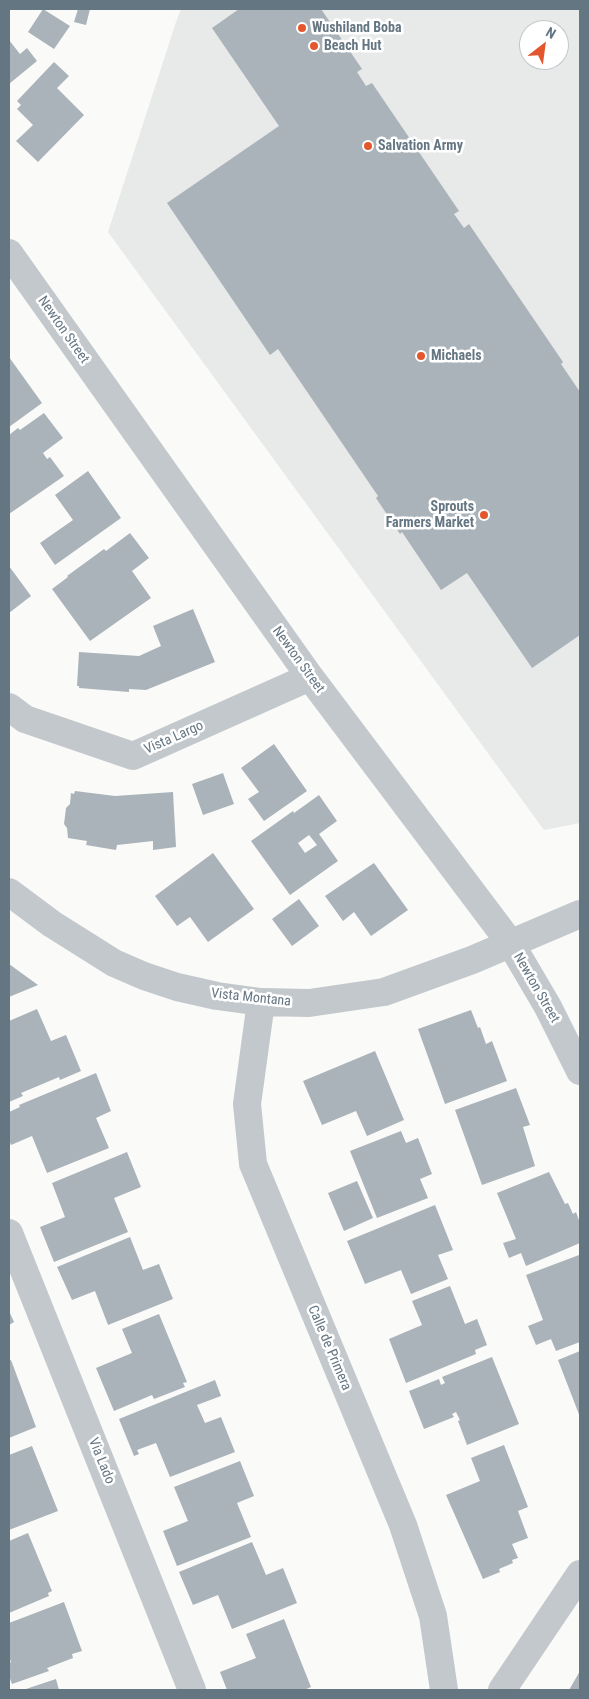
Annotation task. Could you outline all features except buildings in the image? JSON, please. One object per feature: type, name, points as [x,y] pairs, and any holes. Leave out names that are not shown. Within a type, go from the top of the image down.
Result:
[{"type":"street","name":"Newton Street","points":[[9,253],[310,677],[510,944],[548,1007],[580,1071]]},
{"type":"street","name":"Vista Largo","points":[[9,707],[25,719],[133,756],[310,677]]},
{"type":"street","name":"Vista Montana","points":[[9,892],[52,924],[114,963],[144,976],[177,986],[217,996],[261,1002],[309,1003],[384,992],[472,960],[580,914]]},
{"type":"street","name":"Calle de Primera","points":[[261,1002],[246,1104],[253,1164],[403,1525],[432,1616],[444,1690]]},
{"type":"street","name":"Via Lado","points":[[9,1233],[192,1690]]},
{"type":"street","points":[[502,1690],[580,1574]]},
{"type":"shaded area","points":[[181,9],[580,9],[580,823],[544,830],[108,232]]},
{"type":"place","name":"Wushiland Boba","points":[[302,28]]},
{"type":"place","name":"Beach Hut","points":[[314,46]]},
{"type":"place","name":"Salvation Army","points":[[368,146]]},
{"type":"place","name":"Michaels","points":[[421,356]]},
{"type":"place","name":"Sprouts Farmers Market","points":[[484,515]]}]
